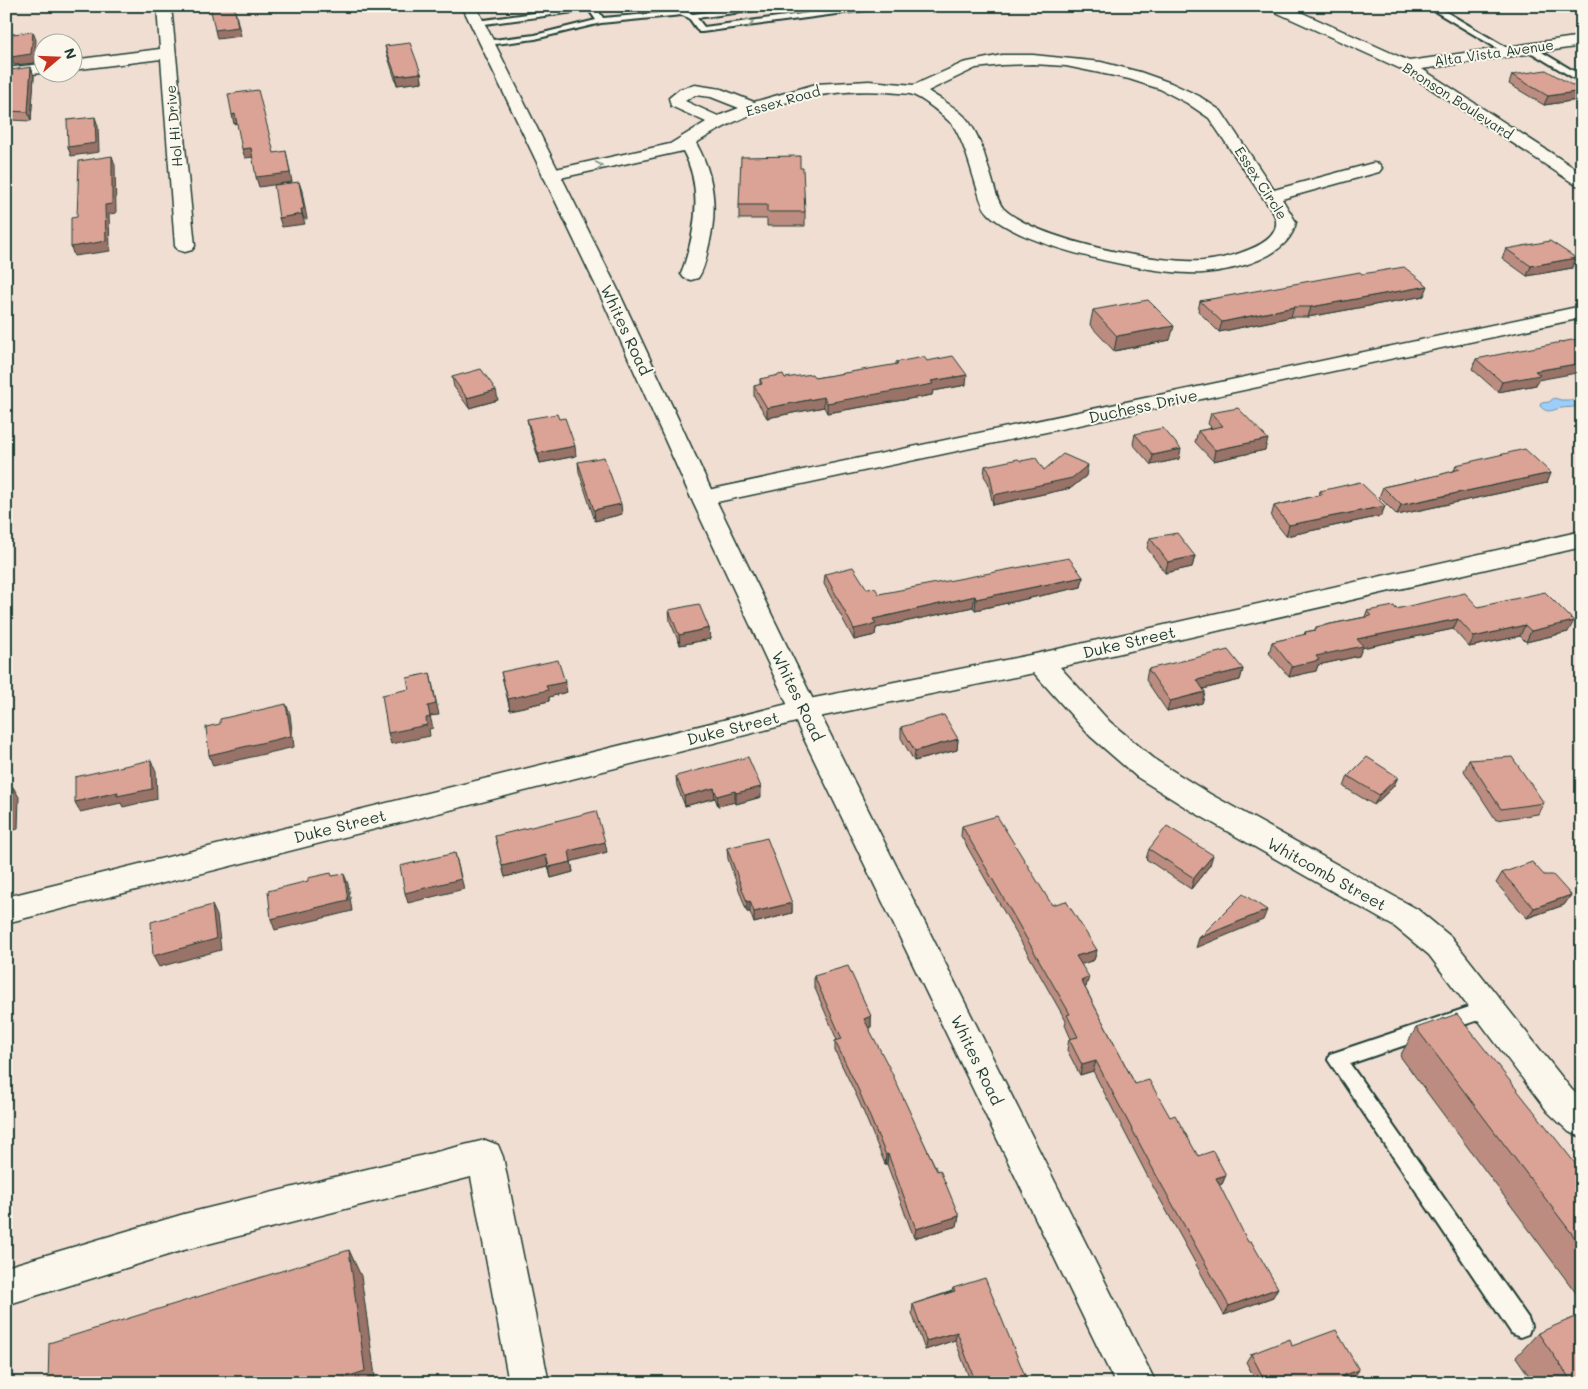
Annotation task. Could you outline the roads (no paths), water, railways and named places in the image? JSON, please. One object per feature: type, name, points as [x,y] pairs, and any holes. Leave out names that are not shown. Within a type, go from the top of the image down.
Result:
[{"type":"street","name":"Hol Hi Drive","points":[[164,6],[186,246]]},
{"type":"street","name":"Bronson Boulevard","points":[[1274,6],[1406,66],[1582,182]]},
{"type":"street","name":"Whites Road","points":[[473,14],[607,288],[703,498],[804,710],[1136,1383]]},
{"type":"street","name":"Alta Vista Avenue","points":[[1406,66],[1582,40]]},
{"type":"street","points":[[988,47],[1007,51],[1021,59]]},
{"type":"street","points":[[82,64],[168,53]]},
{"type":"street","points":[[961,53],[974,64]]},
{"type":"street","name":"Essex Circle","points":[[1021,59],[1066,62],[1116,71],[1158,83],[1195,100],[1215,115],[1227,129],[1270,197],[1283,213],[1287,222],[1285,232],[1268,249],[1243,259],[1203,267],[1164,265],[1113,257],[1060,243],[1010,222],[994,209],[979,166],[960,122],[949,112],[916,90],[974,64],[1021,59]]},
{"type":"street","points":[[6,73],[32,70]]},
{"type":"street","name":"Essex Road","points":[[547,167],[658,153],[676,148],[718,122],[753,108],[816,89],[869,86],[916,90]]},
{"type":"street","points":[[718,122],[677,103],[677,98],[687,93],[705,90],[753,108]]},
{"type":"street","points":[[687,142],[696,154],[704,184],[703,232],[699,252],[691,274]]},
{"type":"street","points":[[1270,197],[1373,168]]},
{"type":"street","name":"Duchess Drive","points":[[703,498],[1582,312]]},
{"type":"street","name":"Duke Street","points":[[6,910],[804,710],[1040,662],[1579,543]]},
{"type":"street","name":"Whitcomb Street","points":[[1040,662],[1100,729],[1147,769],[1200,802],[1406,918],[1440,946],[1490,1008],[1560,1101],[1582,1121]]},
{"type":"street","points":[[6,1286],[70,1264],[274,1207],[485,1156],[530,1383]]},
{"type":"lane","points":[[487,43],[535,37],[600,21],[683,13],[692,16],[772,6]]},
{"type":"lane","points":[[692,16],[702,30],[881,6]]},
{"type":"lane","points":[[1430,6],[1508,51]]},
{"type":"lane","points":[[473,14],[589,8],[593,9],[600,21]]},
{"type":"lane","points":[[1530,48],[1582,80]]},
{"type":"lane","points":[[1490,1008],[1337,1060],[1520,1326]]},
{"type":"water","points":[[1554,398],[1571,400],[1579,405],[1551,411],[1540,406],[1541,403],[1549,402]]}]
